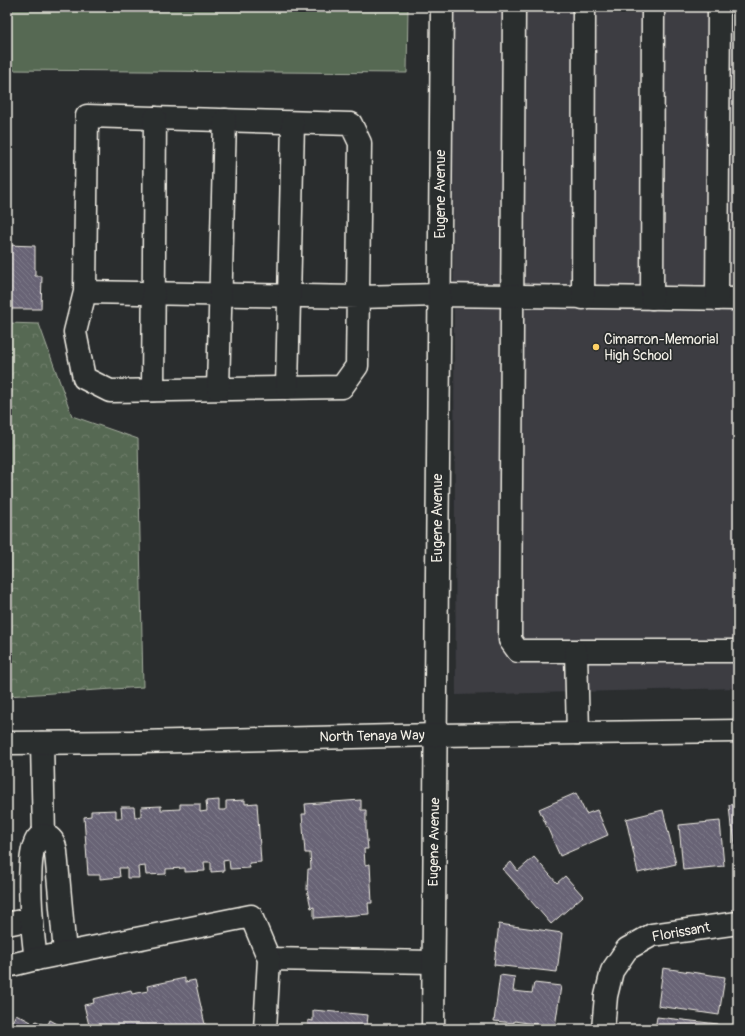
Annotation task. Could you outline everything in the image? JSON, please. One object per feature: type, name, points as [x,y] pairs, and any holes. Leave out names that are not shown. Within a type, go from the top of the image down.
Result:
[{"type":"street","name":"Eugene Avenue","points":[[433,1029],[442,7]]},
{"type":"street","points":[[514,7],[510,640],[518,651],[738,651]]},
{"type":"street","points":[[583,298],[584,7]]},
{"type":"street","points":[[652,298],[654,7]]},
{"type":"street","points":[[85,292],[358,297],[439,295],[727,299],[719,7]]},
{"type":"street","points":[[87,116],[225,120],[351,124],[360,143],[357,366],[342,387],[110,390],[84,378],[75,332],[85,292],[87,116]]},
{"type":"street","points":[[153,390],[155,118]]},
{"type":"street","points":[[218,389],[225,120]]},
{"type":"street","points":[[287,388],[293,123]]},
{"type":"street","points":[[576,652],[578,733]]},
{"type":"street","name":"North Tenaya Way","points":[[7,743],[738,731]]},
{"type":"street","points":[[42,743],[44,836]]},
{"type":"street","points":[[36,959],[31,919],[32,847],[39,837],[44,836],[51,838],[54,844],[65,953]]},
{"type":"street","points":[[31,871],[57,870]]},
{"type":"street","points":[[7,966],[252,916],[269,959],[265,1029]]},
{"type":"street","points":[[7,924],[31,919]]},
{"type":"street","name":"Florissant","points":[[603,1029],[606,996],[612,971],[627,949],[652,935],[738,923]]},
{"type":"street","points":[[269,959],[433,962]]},
{"type":"shaded area","name":"Cimarron-Memorial High School","points":[[452,7],[738,7],[738,688],[456,695]]},
{"type":"green space","points":[[7,7],[408,7],[407,73],[7,70]]},
{"type":"green space","points":[[7,323],[39,324],[72,416],[138,439],[143,687],[7,696]]},
{"type":"building","points":[[7,245],[35,246],[35,276],[42,276],[41,309],[7,309]]},
{"type":"building","points":[[576,793],[586,814],[597,810],[608,835],[560,856],[539,809]]},
{"type":"building","points":[[219,800],[219,810],[226,810],[226,801],[245,800],[245,804],[257,803],[261,862],[249,863],[250,868],[230,869],[229,860],[223,861],[224,871],[211,872],[211,862],[204,862],[205,871],[185,872],[185,868],[166,869],[166,874],[146,875],[145,866],[138,867],[139,878],[127,878],[127,868],[119,868],[120,877],[100,879],[100,875],[88,875],[84,817],[91,816],[91,811],[116,810],[116,818],[122,818],[121,807],[134,807],[135,817],[141,816],[141,807],[161,806],[161,810],[180,809],[180,804],[200,804],[200,812],[207,811],[206,801]]},
{"type":"building","points":[[361,800],[361,810],[366,810],[368,849],[364,849],[365,865],[370,864],[372,903],[368,903],[369,914],[314,918],[314,907],[311,908],[307,889],[308,869],[311,869],[310,853],[305,853],[302,814],[306,814],[305,804]]},
{"type":"building","points":[[738,804],[738,863],[737,863],[729,805]]},
{"type":"building","points":[[663,810],[676,864],[638,873],[626,819]]},
{"type":"building","points":[[720,821],[724,866],[683,870],[679,825]]},
{"type":"building","points":[[534,857],[557,883],[565,876],[583,896],[551,924],[503,869],[511,862],[518,871]]},
{"type":"building","points":[[499,924],[562,933],[557,972],[494,965]]},
{"type":"building","points":[[663,968],[725,977],[719,1015],[658,1006]]},
{"type":"building","points":[[500,975],[515,977],[513,991],[532,993],[534,983],[561,986],[555,1027],[514,1021],[514,1023],[494,1021]]},
{"type":"building","points":[[185,978],[185,982],[195,980],[206,1029],[90,1029],[84,1005],[94,1003],[93,999],[131,990],[132,994],[148,991],[147,986]]},
{"type":"building","points":[[313,1010],[368,1015],[367,1025],[371,1025],[370,1029],[307,1029],[308,1020],[313,1021]]},
{"type":"building","points":[[16,1014],[31,1022],[28,1029],[9,1029]]},
{"type":"building","points":[[657,1017],[718,1024],[718,1029],[655,1029]]},
{"type":"building","points":[[50,1020],[61,1026],[68,1029],[46,1029]]},
{"type":"building","points":[[36,1021],[46,1026],[45,1029],[32,1029]]},
{"type":"place","name":"Cimarron-Memorial High School","points":[[596,347]]}]
